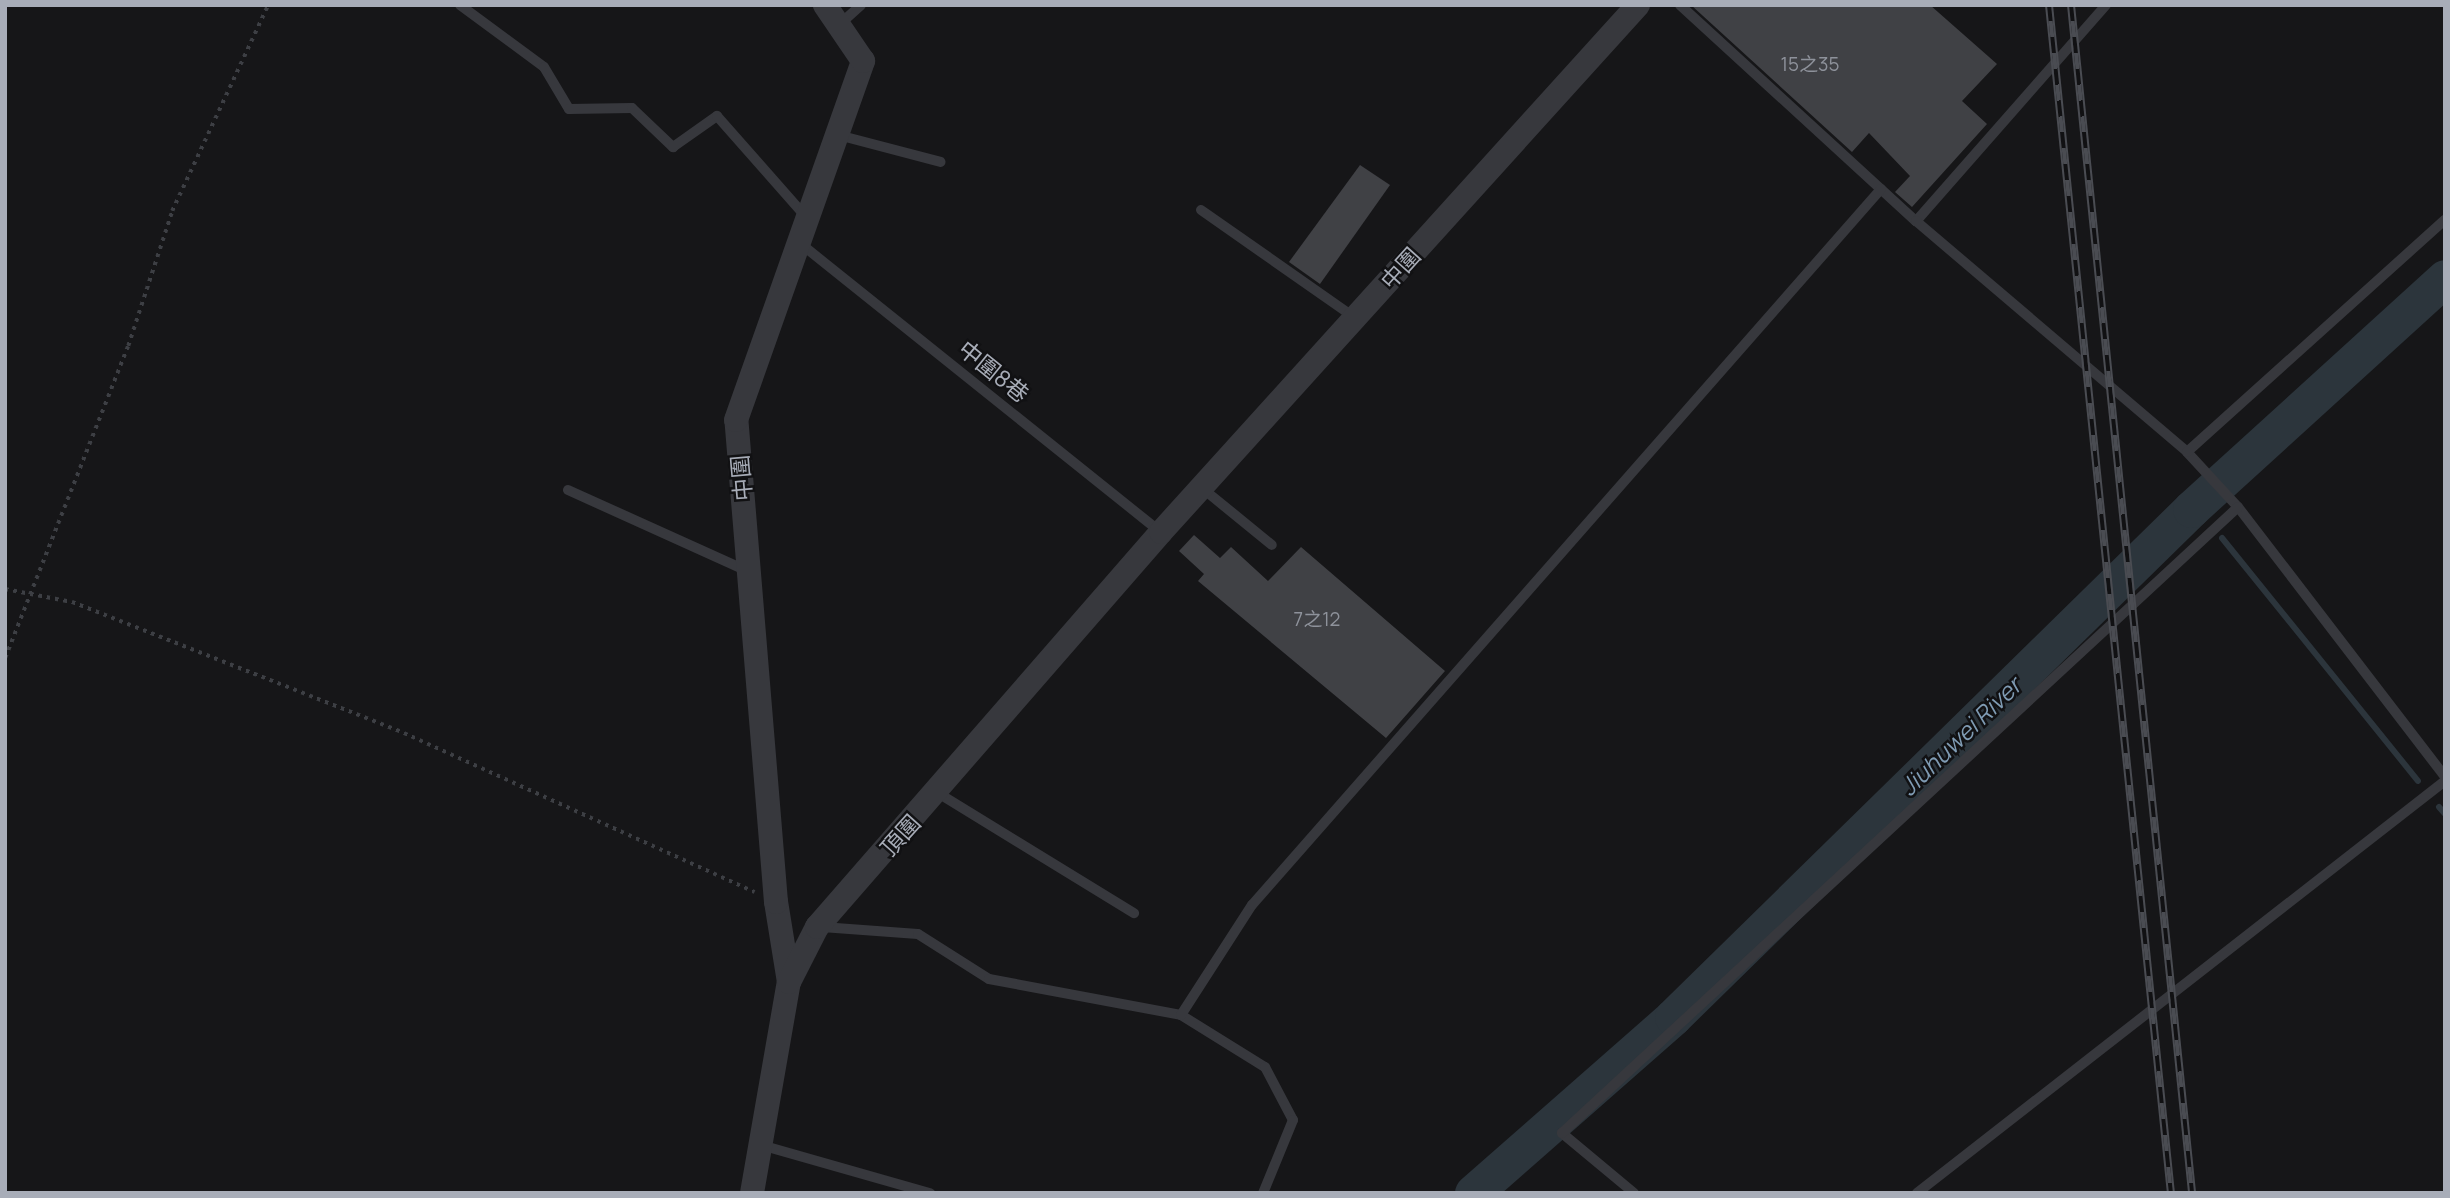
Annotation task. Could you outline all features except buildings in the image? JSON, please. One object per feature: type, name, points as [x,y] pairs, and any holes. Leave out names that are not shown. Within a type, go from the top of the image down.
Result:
[{"type":"street","name":"中圍","points":[[1161,532],[1638,5]]},
{"type":"street","name":"中圍","points":[[789,982],[776,902],[736,420],[863,61],[832,14]]},
{"type":"street","name":"頂圍","points":[[752,1193],[789,982],[817,926],[938,793],[1161,532]]},
{"type":"lane","points":[[460,5],[544,67],[569,109],[632,108],[673,148],[717,116],[808,219]]},
{"type":"lane","points":[[832,14],[861,5]]},
{"type":"lane","points":[[1680,5],[1916,221],[2187,452],[2238,507],[2445,779],[1917,1193]]},
{"type":"lane","points":[[1916,221],[2106,5]]},
{"type":"lane","points":[[838,135],[941,162]]},
{"type":"lane","points":[[1181,1016],[1252,905],[1881,189]]},
{"type":"lane","points":[[1201,210],[1355,318]]},
{"type":"lane","points":[[2187,452],[2445,220]]},
{"type":"lane","name":"中圍8巷","points":[[800,244],[1161,532]]},
{"type":"lane","points":[[1201,487],[1272,545]]},
{"type":"lane","points":[[568,490],[749,572]]},
{"type":"lane","points":[[1634,1193],[1562,1133],[2238,507]]},
{"type":"lane","points":[[938,793],[1134,913]]},
{"type":"lane","points":[[817,926],[918,934],[989,979],[1181,1016],[1265,1067],[1293,1120],[1263,1193]]},
{"type":"lane","points":[[761,1144],[930,1193]]},
{"type":"path","points":[[5,658],[28,593],[128,346],[172,211],[268,5]]},
{"type":"path","points":[[5,589],[72,602],[404,733],[776,902]]},
{"type":"waterway","name":"Jiuhuwei River","points":[[1473,1193],[1673,1017],[2191,509],[2445,278]]},
{"type":"waterway","points":[[2191,509],[2200,518]]},
{"type":"waterway","points":[[2222,538],[2418,781]]},
{"type":"waterway","points":[[2439,807],[2445,814]]},
{"type":"railway","points":[[2049,5],[2171,1193]]},
{"type":"railway","points":[[2071,5],[2192,1193]]}]
